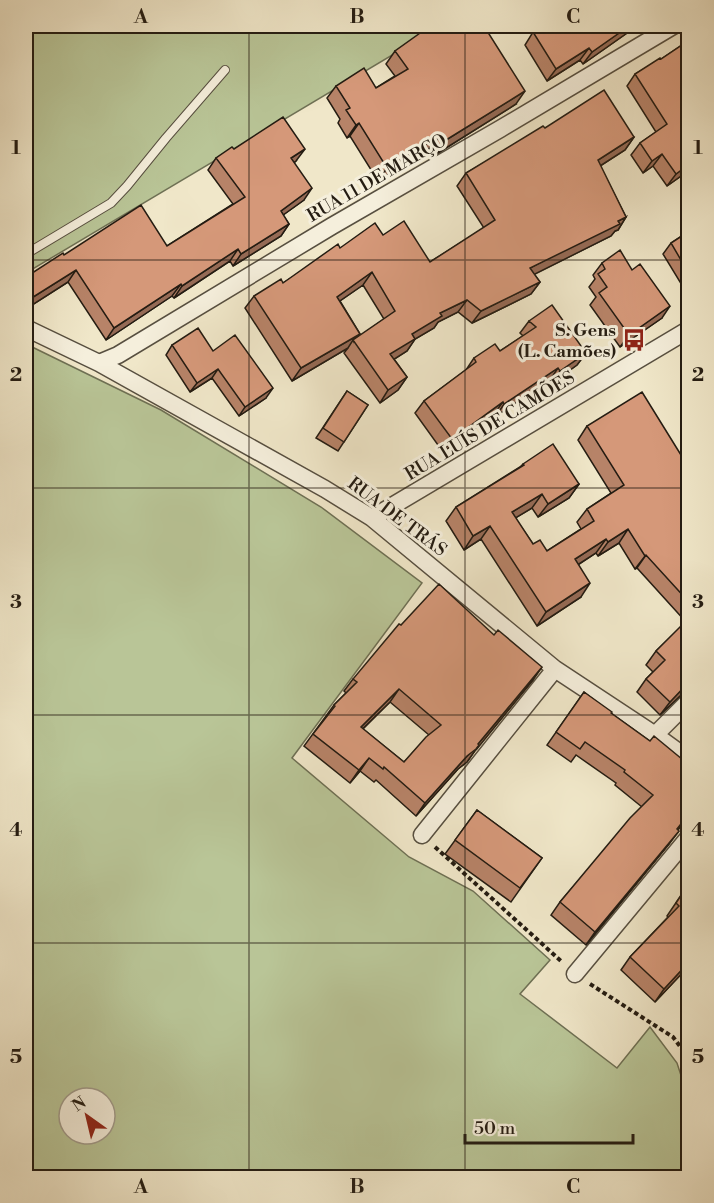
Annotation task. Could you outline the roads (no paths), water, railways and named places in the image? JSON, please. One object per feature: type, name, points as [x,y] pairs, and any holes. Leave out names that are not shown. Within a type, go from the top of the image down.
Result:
[{"type":"street","name":"RUA 11 DE MARÇO","points":[[99,363],[118,355],[332,226],[673,26]]},
{"type":"street","name":"RUA DE TRÁS","points":[[26,328],[99,363],[325,489],[372,518],[555,669],[688,759]]},
{"type":"street","name":"RUA LUÍS DE CAMÕES","points":[[372,518],[688,330]]},
{"type":"street","points":[[422,835],[555,669]]},
{"type":"street","points":[[655,735],[688,702]]},
{"type":"street","points":[[575,974],[688,837]]},
{"type":"lane","points":[[26,254],[111,203],[128,186],[225,70]]},
{"type":"place","name":"S. Gens (L. Camões)","points":[[634,340]]}]
